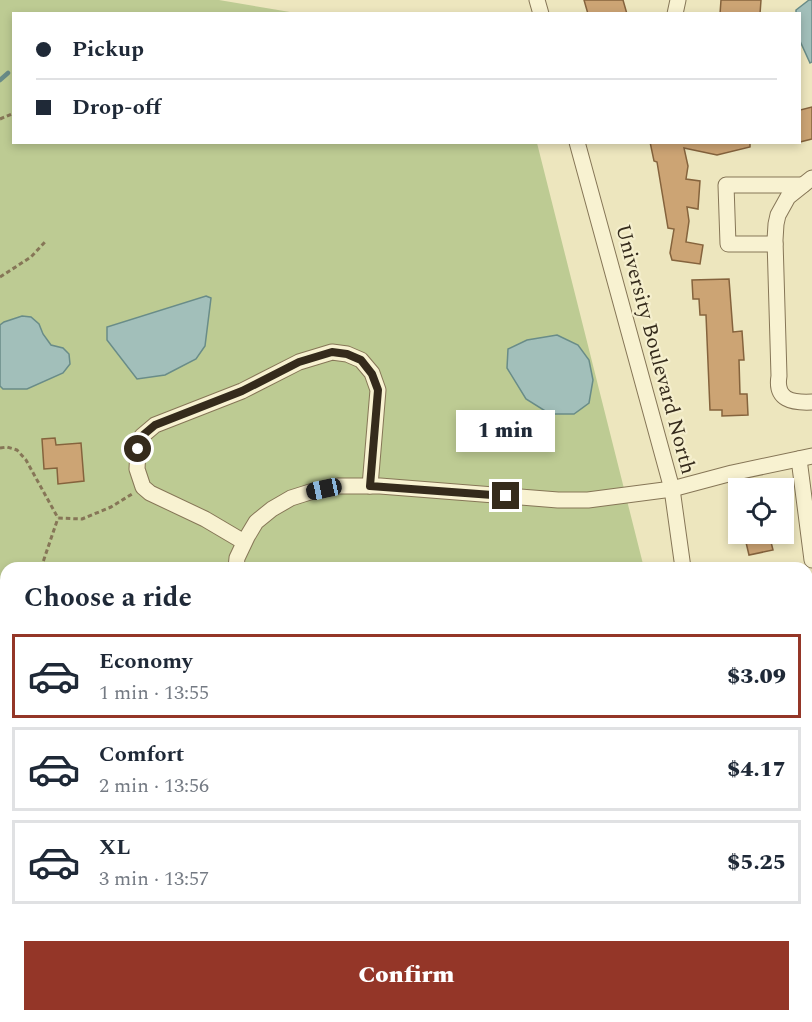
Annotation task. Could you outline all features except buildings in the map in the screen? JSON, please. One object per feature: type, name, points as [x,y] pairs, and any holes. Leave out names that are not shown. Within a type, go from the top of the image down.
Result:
[{"type":"street","name":"University Boulevard North","points":[[578,144],[672,489],[682,562]]},
{"type":"street","points":[[809,182],[788,197],[778,215],[775,244],[779,376],[777,386],[788,400],[802,403],[812,402]]},
{"type":"street","points":[[775,244],[728,243],[726,185],[809,182]]},
{"type":"street","points":[[244,543],[205,519],[150,493],[143,487],[138,469],[138,449],[142,436],[155,425],[242,391],[299,362],[332,352],[347,354],[361,360],[372,374],[378,390],[370,486]]},
{"type":"street","points":[[237,562],[256,522],[272,509],[291,498],[338,486],[588,500],[672,489],[732,473],[806,458],[803,483],[812,560]]},
{"type":"path","points":[[0,277],[31,257],[45,242]]},
{"type":"path","points":[[0,448],[7,447],[17,450],[26,460],[58,518],[43,562]]},
{"type":"path","points":[[58,518],[82,519],[111,507],[143,487]]},
{"type":"green space","points":[[0,0],[219,0],[290,12],[12,12],[12,144],[537,144],[642,562],[0,562]]},
{"type":"water","points":[[812,0],[812,62],[810,63],[801,43],[801,12],[796,12]]},
{"type":"water","points":[[206,296],[211,298],[205,346],[196,359],[165,375],[137,379],[107,340],[107,327]]},
{"type":"water","points":[[22,316],[31,317],[39,324],[51,345],[63,348],[69,354],[70,364],[63,373],[27,389],[3,389],[0,386],[0,325]]},
{"type":"water","points":[[557,335],[578,345],[589,360],[593,380],[589,403],[574,414],[550,414],[526,399],[507,368],[508,349],[527,340]]},
{"type":"waterway","points":[[0,80],[8,73]]},
{"type":"route","points":[[138,449],[142,436],[155,425],[242,391],[299,362],[332,352],[347,354],[361,360],[372,374],[378,390],[370,486],[506,496]]}]
